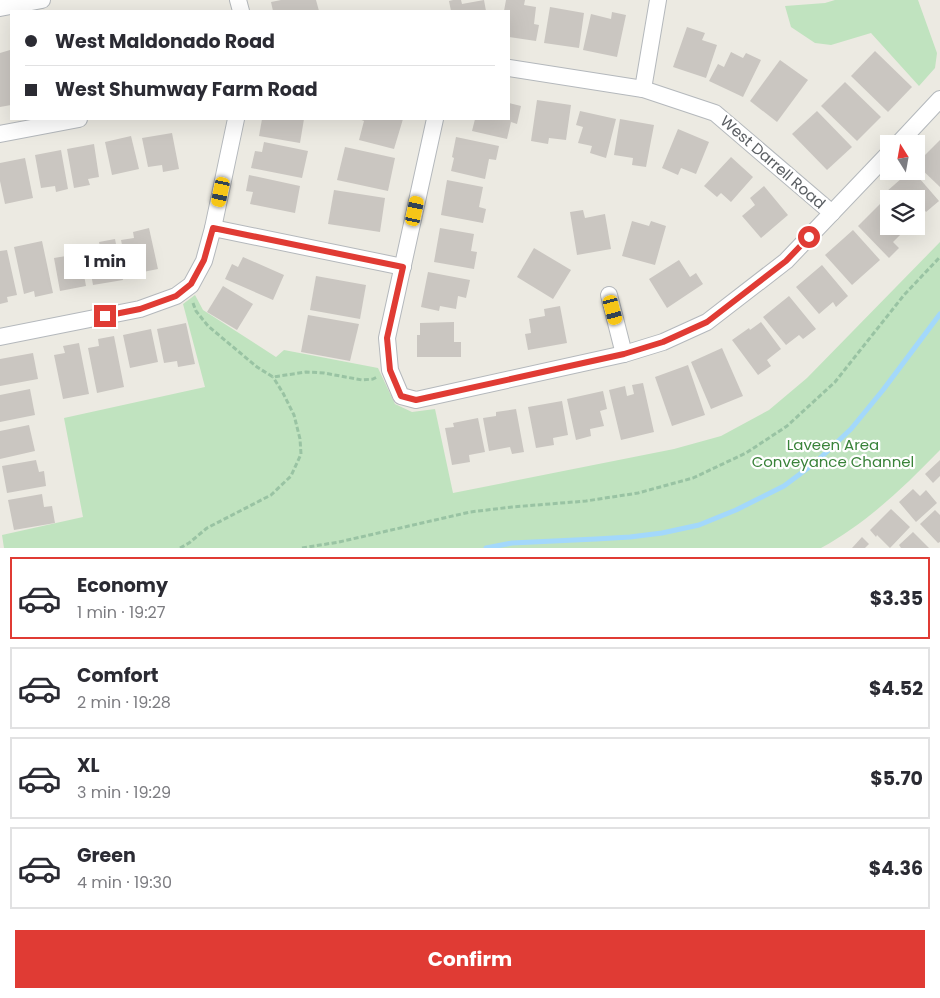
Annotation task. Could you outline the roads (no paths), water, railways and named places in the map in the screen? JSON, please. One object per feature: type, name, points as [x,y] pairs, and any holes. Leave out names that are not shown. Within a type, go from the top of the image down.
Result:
[{"type":"street","points":[[0,8],[42,0]]},
{"type":"street","points":[[643,89],[658,0]]},
{"type":"street","name":"West Darrell Road","points":[[510,68],[643,89],[715,113],[832,213]]},
{"type":"street","points":[[906,135],[940,99]]},
{"type":"street","points":[[0,134],[74,120]]},
{"type":"street","points":[[0,337],[140,309],[176,296],[191,284],[204,260],[213,228],[236,120]]},
{"type":"street","points":[[435,120],[387,338],[390,370],[401,396],[416,400],[624,354],[663,342],[707,322],[786,261],[880,162]]},
{"type":"street","points":[[213,228],[403,267]]},
{"type":"street","points":[[609,295],[624,354]]},
{"type":"waterway","points":[[486,548],[512,543],[630,537],[662,533],[699,525],[736,510],[784,486],[816,462],[851,429],[940,314]]},
{"type":"park label","name":"Laveen Area Conveyance Channel","points":[[833,452]]}]
